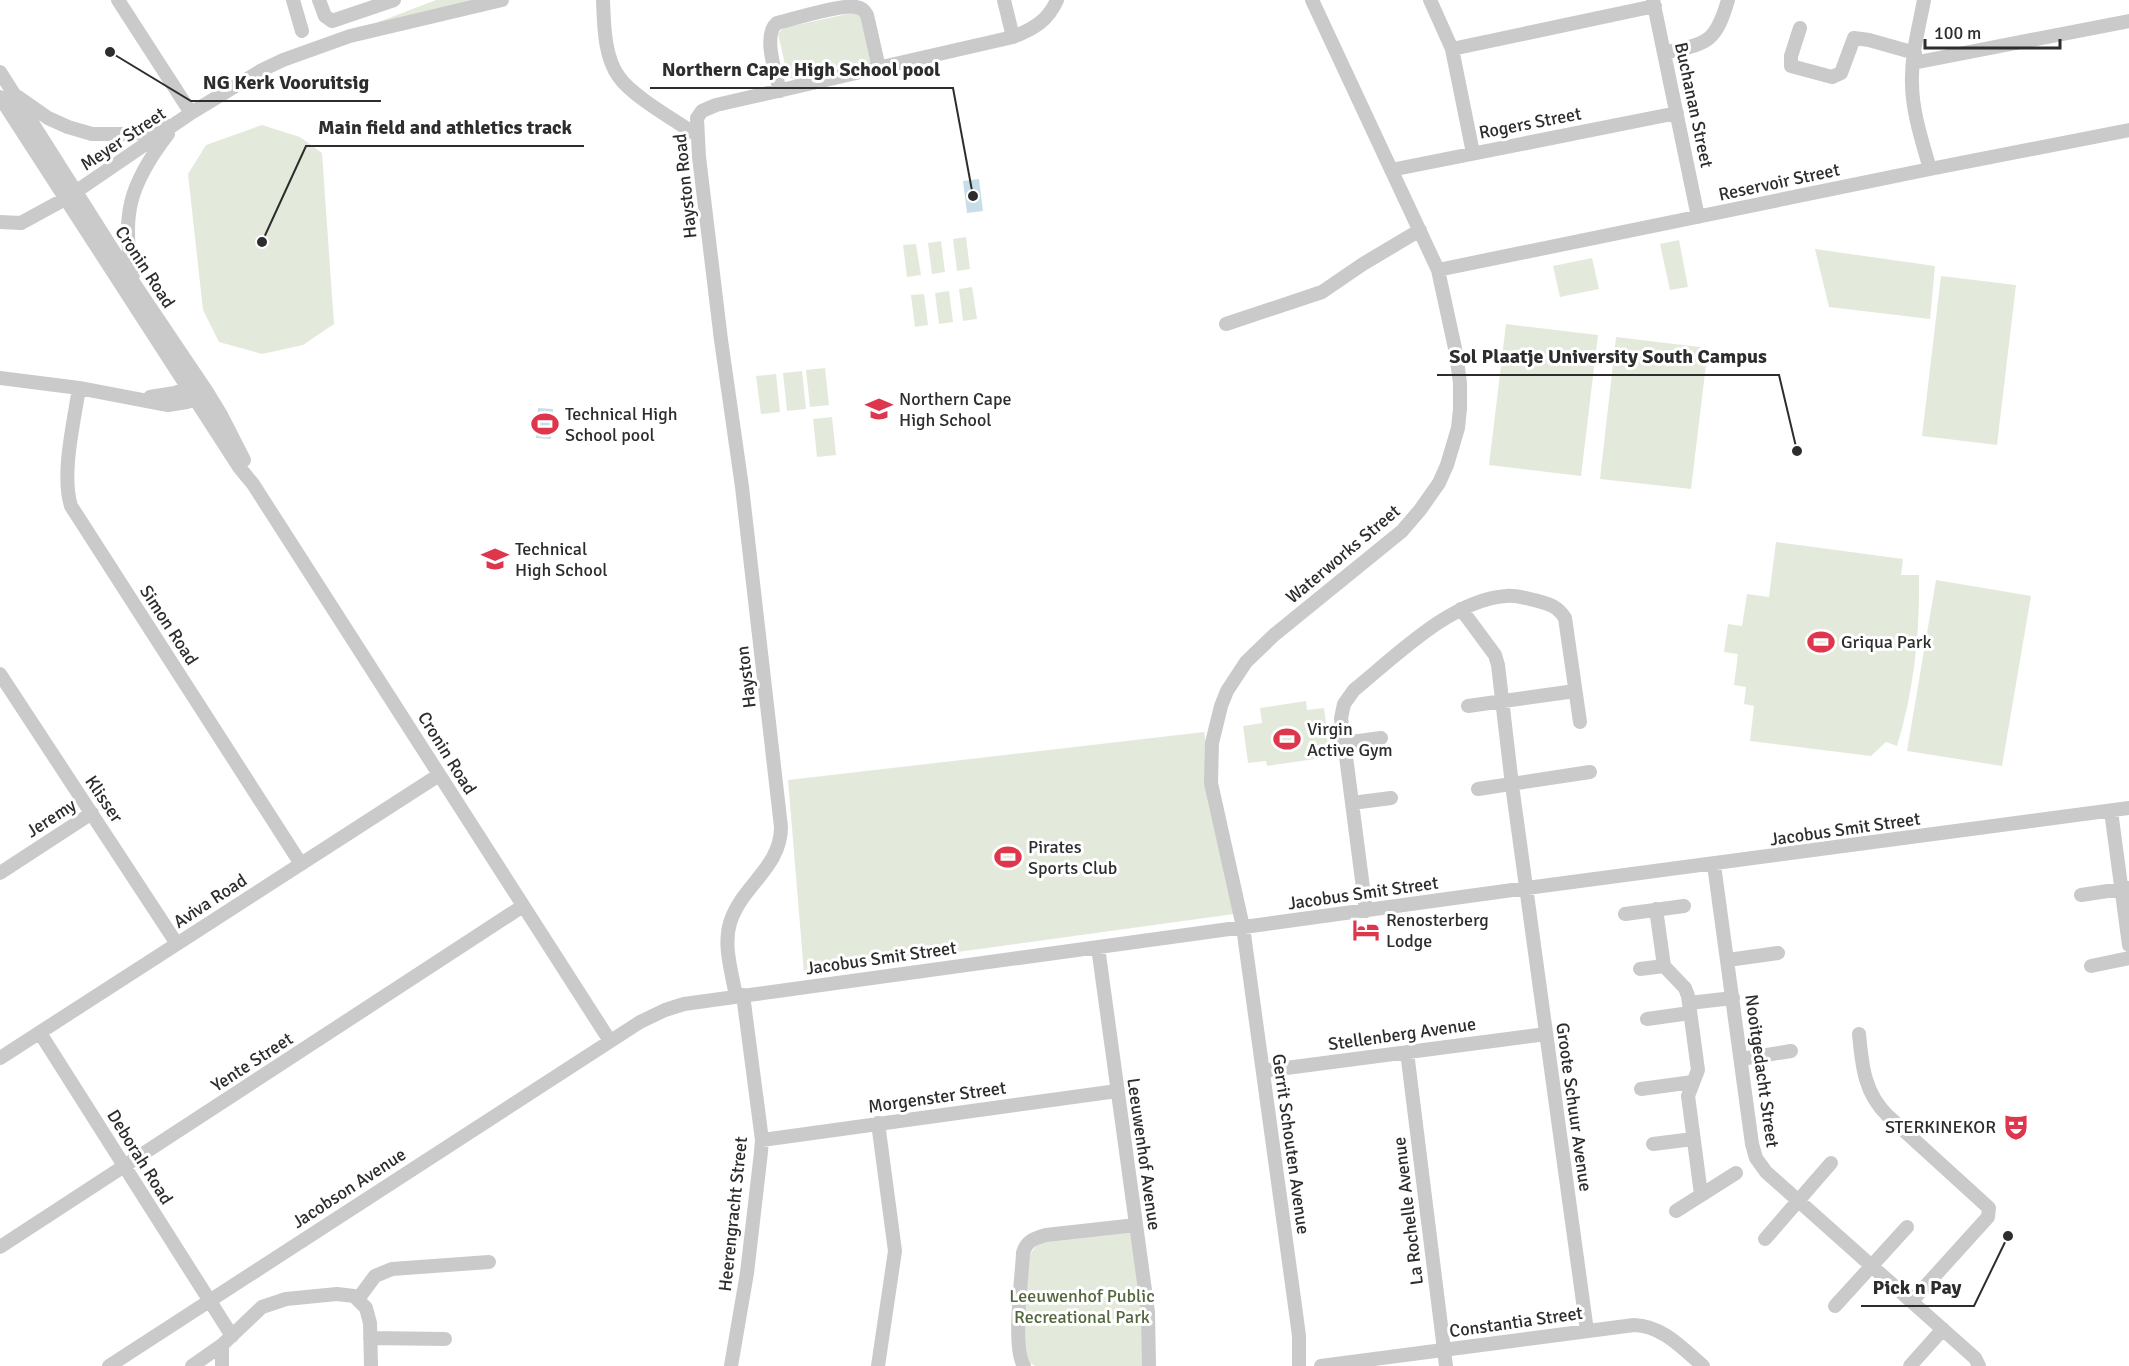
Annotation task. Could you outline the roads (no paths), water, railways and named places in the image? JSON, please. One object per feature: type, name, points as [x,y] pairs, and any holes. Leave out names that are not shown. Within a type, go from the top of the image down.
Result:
[{"type":"street","points":[[118,0],[191,113]]},
{"type":"street","points":[[293,0],[302,31]]},
{"type":"street","points":[[319,0],[326,16],[332,21],[394,0]]},
{"type":"street","name":"Meyer Street","points":[[0,222],[21,223],[71,195],[191,113],[262,70],[318,46],[350,36],[502,0]]},
{"type":"street","points":[[603,0],[606,40],[619,78],[697,135]]},
{"type":"street","points":[[1004,0],[1013,37]]},
{"type":"street","name":"Hayston Road","points":[[721,340],[697,135],[697,118],[706,108],[1013,37],[1043,22],[1052,12],[1057,0]]},
{"type":"street","name":"Waterworks Street","points":[[1243,927],[1211,783],[1210,753],[1216,719],[1227,691],[1246,662],[1259,648],[1402,531],[1439,483],[1458,428],[1460,383],[1451,327],[1438,270],[1312,0]]},
{"type":"street","points":[[1430,0],[1452,49],[1473,153]]},
{"type":"street","points":[[1664,53],[1704,43],[1712,38],[1728,0]]},
{"type":"street","points":[[1924,0],[1914,58],[1913,94],[1930,169]]},
{"type":"street","points":[[1452,49],[1654,3]]},
{"type":"street","name":"Buchanan Street","points":[[1654,3],[1698,217]]},
{"type":"street","points":[[780,91],[770,44],[770,32],[777,23],[810,15],[854,6],[864,10],[879,68]]},
{"type":"street","points":[[1800,28],[1791,56],[1791,66],[1832,77],[1841,73],[1854,39],[1869,40],[1914,58],[2129,21]]},
{"type":"street","name":"Cronin Road","points":[[0,72],[6,95],[198,390]]},
{"type":"street","points":[[6,95],[48,118],[92,134],[133,134],[177,123]]},
{"type":"street","name":"Rogers Street","points":[[1390,170],[1677,112]]},
{"type":"street","points":[[135,285],[129,258],[129,211],[136,186],[146,164],[177,123]]},
{"type":"street","name":"Reservoir Street","points":[[1438,270],[2129,130]]},
{"type":"street","name":"Cronin Road","points":[[71,195],[135,285],[198,390],[239,467],[253,484],[610,1041]]},
{"type":"street","points":[[1226,324],[1322,292],[1362,264],[1420,230]]},
{"type":"street","name":"Hayston","points":[[721,340],[742,487],[782,827],[780,843],[771,863],[739,904],[729,925],[728,952],[739,996]]},
{"type":"street","points":[[0,378],[79,388],[168,405],[178,404],[198,390]]},
{"type":"street","name":"Simon Road","points":[[79,388],[67,476],[67,494],[71,506],[301,864]]},
{"type":"street","points":[[1366,911],[1341,718],[1348,697],[1447,616],[1461,609],[1505,596],[1557,608],[1565,618],[1580,722]]},
{"type":"street","name":"Groote Schuur Avenue","points":[[1461,609],[1495,655],[1587,1331]]},
{"type":"street","name":"Klisser","points":[[1,678],[177,944]]},
{"type":"street","points":[[1468,706],[1575,691]]},
{"type":"street","points":[[1344,743],[1381,738]]},
{"type":"street","points":[[1478,789],[1590,772]]},
{"type":"street","name":"Aviva Road","points":[[0,1058],[439,775]]},
{"type":"street","points":[[1352,803],[1391,798]]},
{"type":"street","name":"Jacobus Smit Street","points":[[610,1041],[650,1016],[684,1004],[2129,808]]},
{"type":"street","points":[[2111,811],[2125,889],[2129,945]]},
{"type":"street","name":"Jeremy","points":[[0,873],[92,813]]},
{"type":"street","name":"Nooitgedacht Street","points":[[1714,865],[1755,1154],[1766,1172],[1975,1358],[1979,1366]]},
{"type":"street","points":[[2081,895],[2125,889]]},
{"type":"street","name":"Yente Street","points":[[0,1247],[523,906]]},
{"type":"street","points":[[1624,914],[1684,906]]},
{"type":"street","points":[[1656,909],[1664,966],[1685,988],[1689,1008],[1698,1070],[1688,1096],[1701,1194]]},
{"type":"street","name":"Gerrit Schouten Avenue","points":[[1243,927],[1297,1320],[1299,1366]]},
{"type":"street","name":"Leeuwenhof Avenue","points":[[1098,947],[1148,1312],[1149,1366]]},
{"type":"street","points":[[1728,960],[1778,953]]},
{"type":"street","points":[[2091,966],[2129,958]]},
{"type":"street","points":[[1640,969],[1664,966]]},
{"type":"street","name":"Heerengracht Street","points":[[731,1366],[749,1257],[762,1140],[739,996]]},
{"type":"street","points":[[1647,1019],[1733,998]]},
{"type":"street","name":"Deborah Road","points":[[40,1033],[209,1300],[227,1341]]},
{"type":"street","name":"Stellenberg Avenue","points":[[1263,1071],[1546,1034]]},
{"type":"street","points":[[1859,1034],[1864,1079],[1875,1101],[1888,1116],[1989,1208],[1988,1217],[1912,1301]]},
{"type":"street","name":"Jacobson Avenue","points":[[109,1366],[610,1041]]},
{"type":"street","points":[[1741,1059],[1791,1051]]},
{"type":"street","name":"La Rochelle Avenue","points":[[1407,1052],[1446,1366]]},
{"type":"street","points":[[1641,1089],[1693,1082]]},
{"type":"street","name":"Morgenster Street","points":[[762,1140],[1117,1091]]},
{"type":"street","points":[[878,1123],[895,1251],[878,1366]]},
{"type":"street","points":[[1653,1144],[1693,1139]]},
{"type":"street","points":[[1765,1239],[1831,1163]]},
{"type":"street","points":[[1676,1211],[1736,1173]]},
{"type":"street","points":[[1024,1366],[1019,1355],[1018,1339],[1023,1253],[1026,1245],[1046,1235],[1136,1225]]},
{"type":"street","points":[[1835,1306],[1906,1227]]},
{"type":"street","points":[[358,1299],[372,1279],[386,1271],[405,1267],[489,1262]]},
{"type":"street","points":[[192,1366],[227,1341],[258,1310],[279,1300],[337,1294],[350,1295],[364,1304],[368,1314],[371,1366]]},
{"type":"street","name":"Constantia Street","points":[[1321,1366],[1634,1325],[1649,1326],[1664,1333],[1703,1366]]},
{"type":"street","points":[[1910,1366],[1943,1329]]},
{"type":"street","points":[[370,1338],[445,1339]]},
{"type":"street","points":[[222,1366],[227,1341]]},
{"type":"water","points":[[979,179],[983,211],[967,213],[963,181]]},
{"type":"water","name":"Technical High School pool","points":[[538,408],[553,409],[551,439],[536,438]]},
{"type":"place","name":"NG Kerk Vooruitsig","points":[[110,52]]},
{"type":"place","name":"Northern Cape High School pool","points":[[973,196]]},
{"type":"place","name":"Main field and athletics track","points":[[262,242]]},
{"type":"place","name":"Northern Cape High School","points":[[879,409]]},
{"type":"place","name":"Technical High School pool","points":[[545,424]]},
{"type":"place","name":"Sol Plaatje University South Campus","points":[[1797,451]]},
{"type":"place","name":"Technical High School","points":[[495,559]]},
{"type":"place","name":"Griqua Park","points":[[1821,642]]},
{"type":"place","name":"Virgin Active Gym","points":[[1287,739]]},
{"type":"place","name":"Pirates Sports Club","points":[[1008,857]]},
{"type":"place","name":"Renosterberg Lodge","points":[[1366,930]]},
{"type":"place","name":"STERKINEKOR","points":[[2016,1127]]},
{"type":"place","name":"Pick n Pay","points":[[2008,1236]]},
{"type":"park label","name":"Leeuwenhof Public Recreational Park","points":[[1082,1306]]}]
